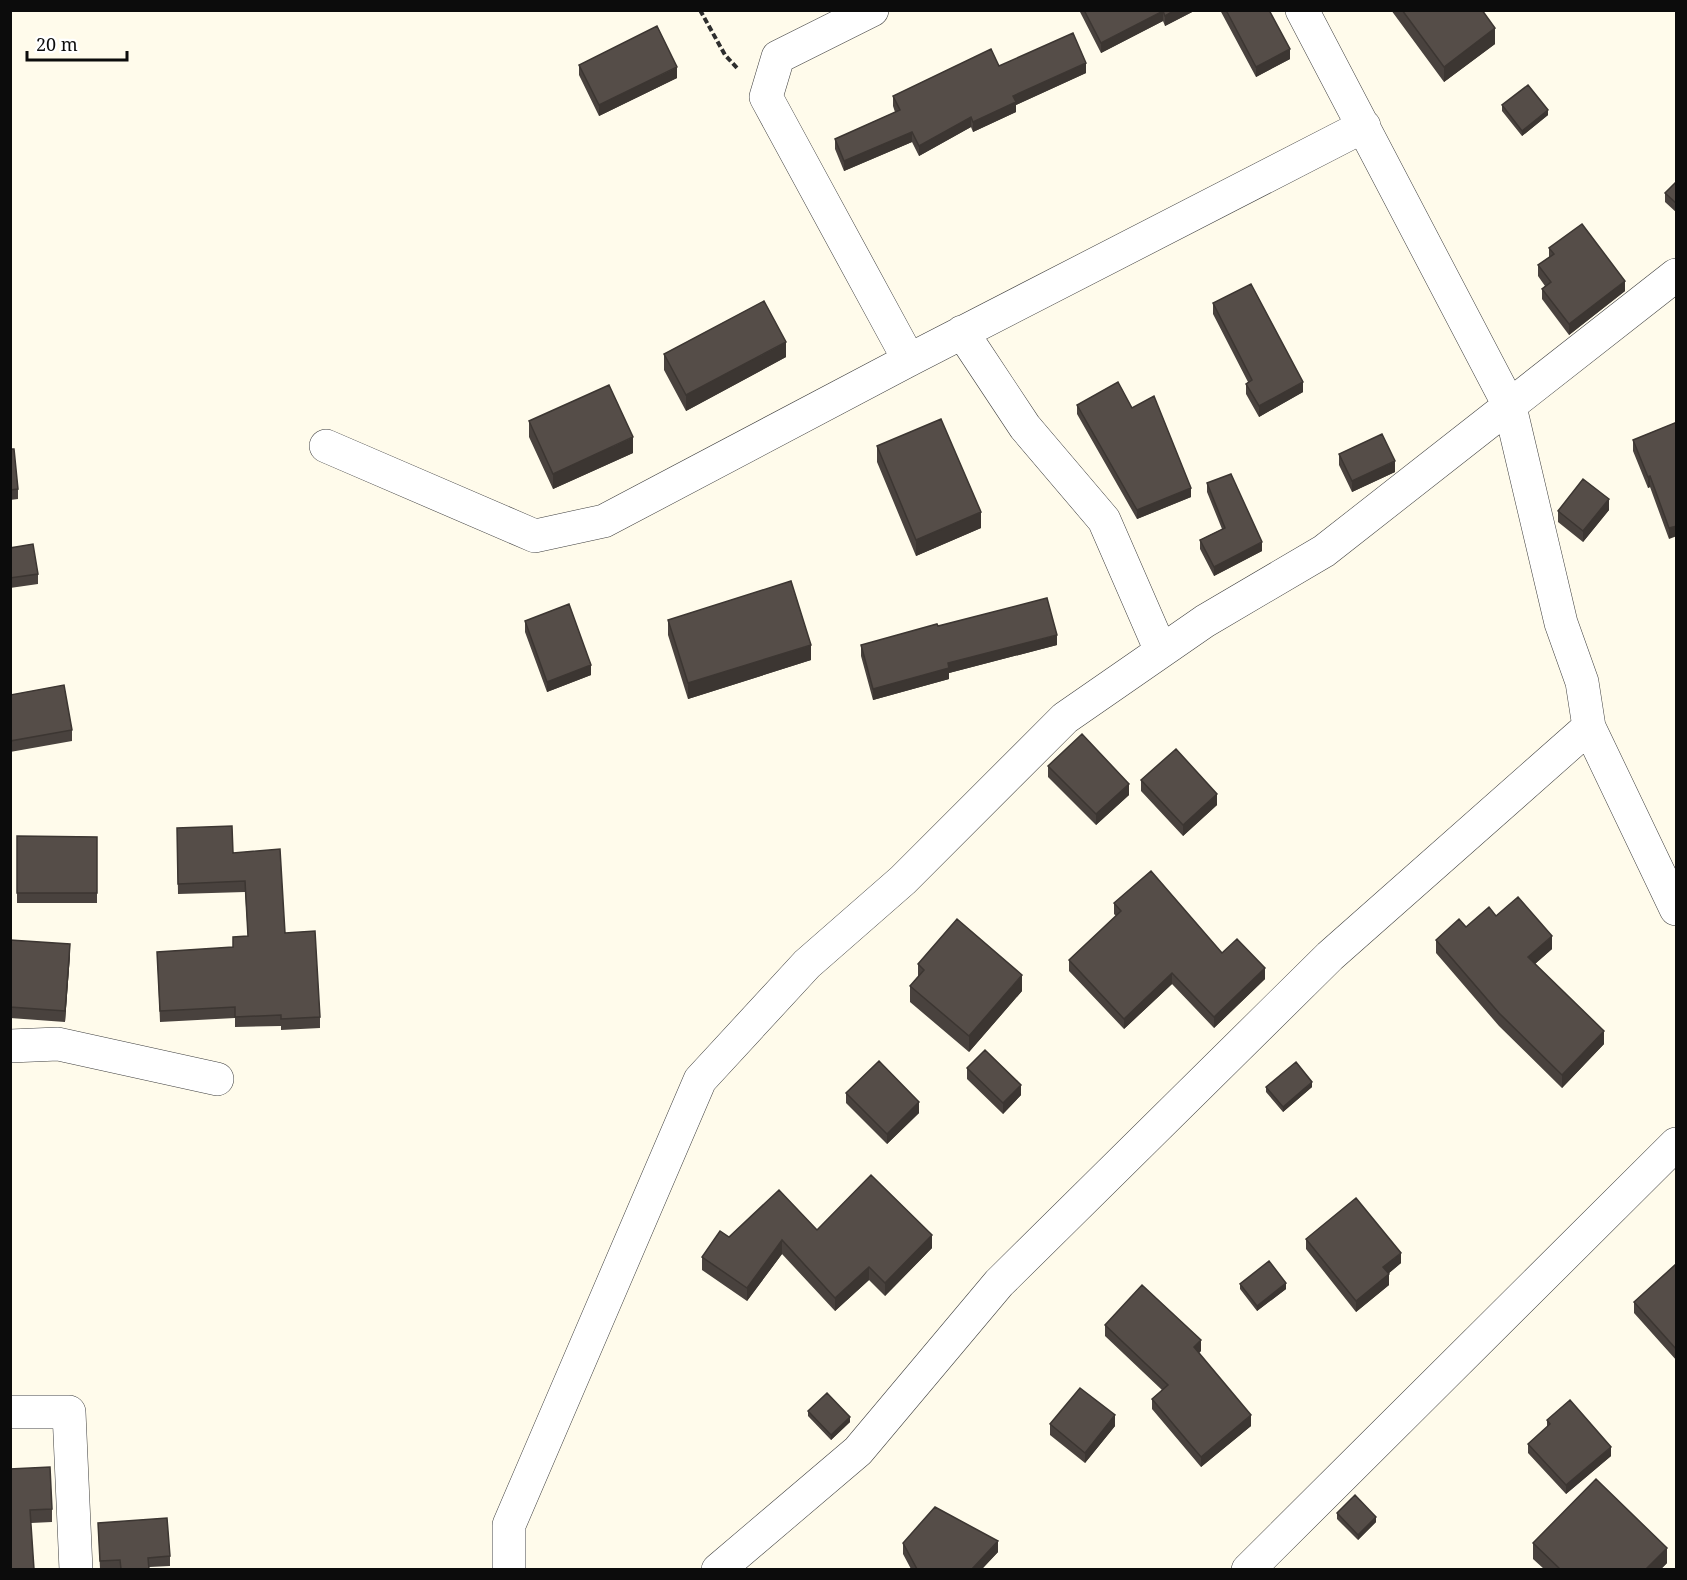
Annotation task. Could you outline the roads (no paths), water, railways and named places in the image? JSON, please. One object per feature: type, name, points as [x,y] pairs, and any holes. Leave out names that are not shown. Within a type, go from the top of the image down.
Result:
[{"type":"street","points":[[872,10],[778,57],[766,97],[909,360]]},
{"type":"street","points":[[1302,10],[1510,407],[1561,623],[1582,682],[1589,727],[1677,909]]},
{"type":"street","points":[[326,446],[535,536],[604,521],[909,360],[1364,126]]},
{"type":"street","points":[[509,1569],[508,1525],[700,1080],[807,964],[903,880],[1065,718],[1205,621],[1324,551],[1677,275]]},
{"type":"street","points":[[962,333],[1025,427],[1104,520],[1161,651]]},
{"type":"street","points":[[718,1569],[858,1451],[999,1283],[1330,956],[1589,727]]},
{"type":"street","points":[[10,1046],[58,1044],[217,1078]]},
{"type":"street","points":[[1248,1569],[1677,1144]]},
{"type":"street","points":[[10,1412],[69,1412],[76,1569]]}]
